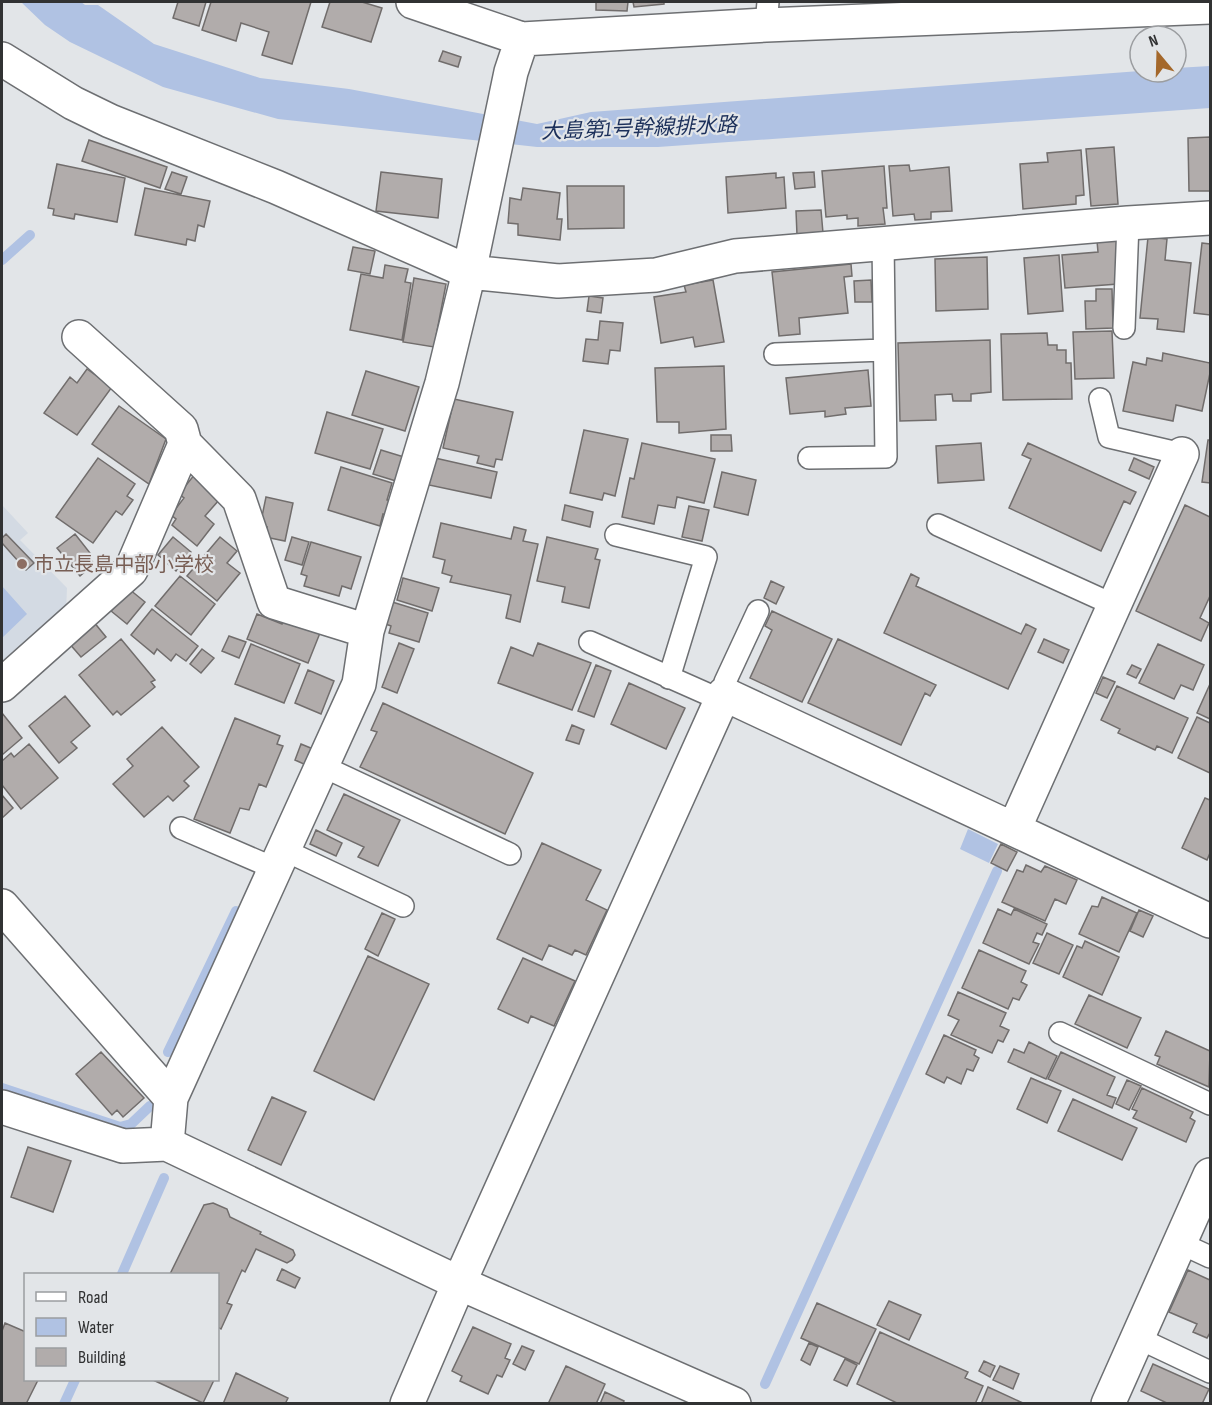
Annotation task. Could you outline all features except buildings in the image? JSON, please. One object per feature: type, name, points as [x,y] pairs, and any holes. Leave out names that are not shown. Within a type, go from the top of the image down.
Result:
[{"type":"street","points":[[412,2],[522,39],[767,14],[965,9],[1210,7]]},
{"type":"street","points":[[167,1144],[171,1098],[359,684],[367,631],[442,382],[470,272],[511,72],[522,39]]},
{"type":"street","points":[[2,59],[73,103],[110,121],[276,188],[470,272],[558,281],[656,275],[735,256],[1210,218]]},
{"type":"street","points":[[79,337],[181,429],[185,444],[239,499],[274,602],[367,631]]},
{"type":"street","points":[[2,685],[131,570],[185,444]]},
{"type":"street","points":[[1014,829],[1182,454]]},
{"type":"street","points":[[407,1404],[722,697],[1014,829],[1210,921]]},
{"type":"street","points":[[2,906],[171,1098]]},
{"type":"street","points":[[2,1107],[123,1146],[167,1144],[459,1283],[734,1404]]},
{"type":"street","points":[[1108,1404],[1210,1175]]},
{"type":"lane","points":[[1125,327],[1128,223]]},
{"type":"lane","points":[[808,458],[886,457],[882,243]]},
{"type":"lane","points":[[775,354],[884,350]]},
{"type":"lane","points":[[1100,399],[1109,436],[1182,454]]},
{"type":"lane","points":[[938,525],[1114,605]]},
{"type":"lane","points":[[616,535],[706,557],[669,678]]},
{"type":"lane","points":[[590,642],[669,678],[722,697],[725,682],[758,611]]},
{"type":"lane","points":[[322,766],[510,854]]},
{"type":"lane","points":[[181,828],[280,859],[403,906]]},
{"type":"lane","points":[[1060,1033],[1210,1104]]},
{"type":"lane","points":[[1180,1243],[1210,1257]]},
{"type":"lane","points":[[1138,1338],[1210,1372]]},
{"type":"shaded area","name":"市立長島中部小学校","points":[[2,505],[28,533],[20,540],[67,588],[66,611],[2,668]]},
{"type":"water","name":"大島第1号幹線排水路","points":[[21,2],[81,2],[85,5],[98,5],[154,44],[260,78],[349,89],[537,124],[591,112],[1128,72],[1128,84],[1188,84],[1188,67],[1210,66],[1210,108],[658,147],[537,147],[278,119],[163,87],[70,42],[45,25]]},
{"type":"water","points":[[2,586],[27,614],[2,638]]},
{"type":"water","points":[[968,829],[998,844],[989,863],[960,849]]},
{"type":"waterway","points":[[2,260],[30,235]]},
{"type":"waterway","points":[[765,1384],[997,871]]},
{"type":"waterway","points":[[168,1052],[236,911]]},
{"type":"waterway","points":[[2,1088],[120,1127],[131,1124],[150,1106]]},
{"type":"waterway","points":[[122,1273],[164,1178]]},
{"type":"waterway","points":[[64,1404],[75,1381]]},
{"type":"place","name":"市立長島中部小学校","points":[[22,564]]}]
